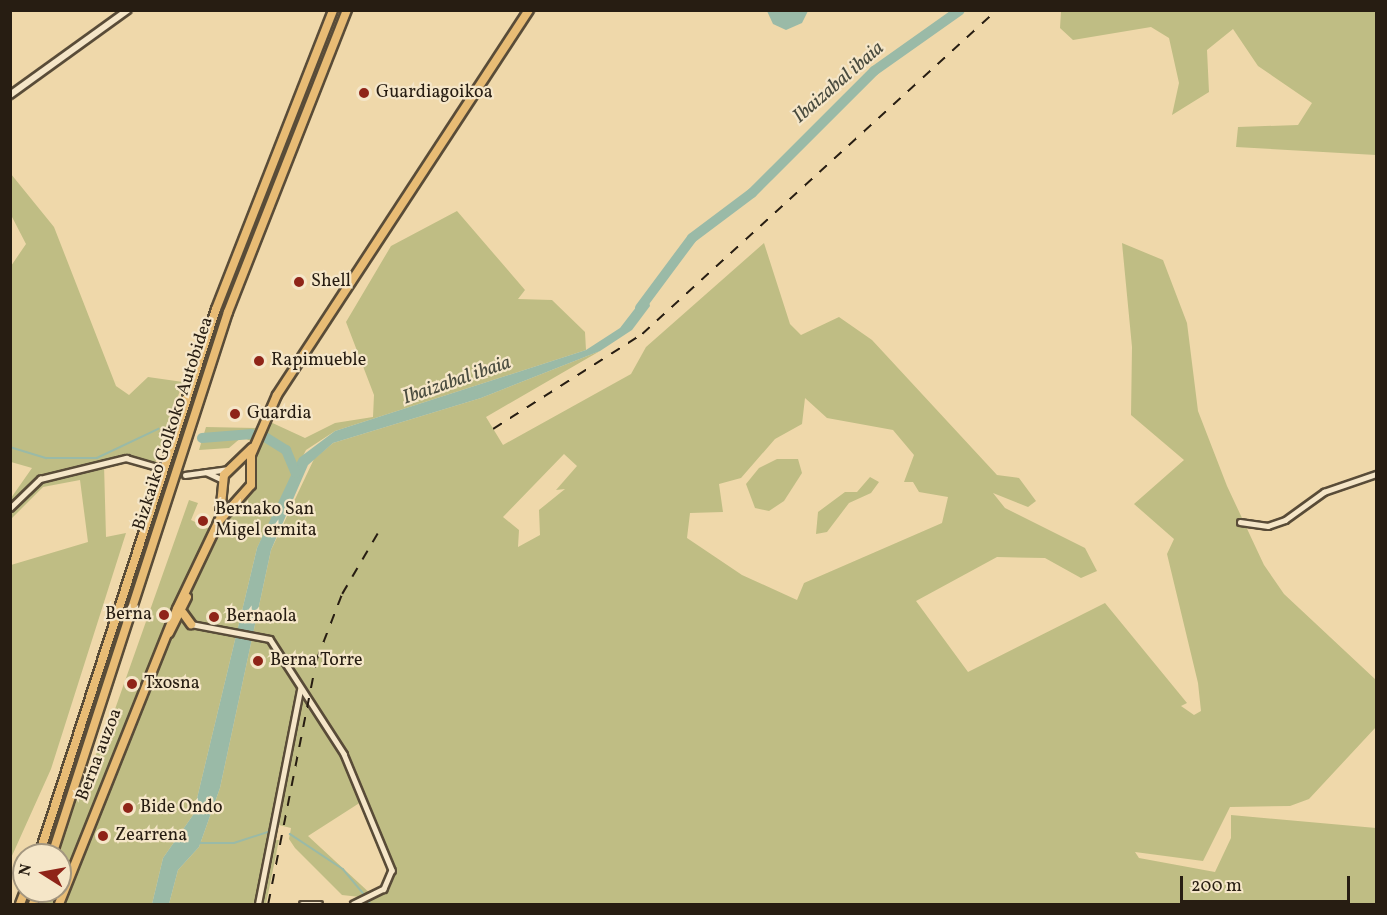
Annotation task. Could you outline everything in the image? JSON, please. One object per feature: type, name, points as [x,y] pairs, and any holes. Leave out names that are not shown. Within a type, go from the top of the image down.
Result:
[{"type":"highway","name":"Bizkaiko Golkoko Autobidea","points":[[43,843],[216,309],[333,10]]},
{"type":"highway","name":"Bizkaiko Golkoko Autobidea","points":[[56,843],[228,312],[347,10]]},
{"type":"highway","points":[[219,521],[237,496],[249,489],[254,446],[277,395],[529,10]]},
{"type":"highway","points":[[219,521],[225,489],[223,480],[254,446]]},
{"type":"highway","points":[[232,468],[250,476]]},
{"type":"highway","points":[[225,489],[237,496]]},
{"type":"highway","name":"Berna auzoa","points":[[59,904],[163,640],[219,521]]},
{"type":"highway","points":[[163,640],[178,623],[183,613],[188,586]]},
{"type":"highway","points":[[183,613],[191,624]]},
{"type":"highway","points":[[178,623],[191,624]]},
{"type":"street","points":[[10,95],[128,10]]},
{"type":"street","points":[[10,508],[40,478],[126,458],[154,466]]},
{"type":"street","points":[[185,475],[232,468]]},
{"type":"street","points":[[201,472],[223,480]]},
{"type":"street","points":[[1240,522],[1268,526],[1285,520],[1324,492],[1377,474]]},
{"type":"street","points":[[191,624],[256,633],[270,639],[344,754],[385,845],[392,870],[384,889],[353,904]]},
{"type":"street","points":[[258,904],[298,684]]},
{"type":"street","points":[[302,904],[320,904]]},
{"type":"shaded area","points":[[767,10],[808,11],[802,23],[786,30],[773,24]]},
{"type":"shaded area","points":[[1061,11],[1376,11],[1376,155],[1236,147],[1238,127],[1298,125],[1312,103],[1258,66],[1233,29],[1207,50],[1209,92],[1172,115],[1179,83],[1169,38],[1151,27],[1073,40],[1060,28]]},
{"type":"shaded area","points":[[11,174],[54,227],[116,386],[129,395],[148,377],[183,382],[154,466],[126,458],[104,464],[106,537],[126,533],[51,769],[18,843],[12,843],[11,858],[11,565],[88,542],[80,480],[43,487],[11,519],[11,498],[32,468],[11,462],[11,266],[26,244],[11,215]]},
{"type":"shaded area","points":[[457,211],[525,290],[518,299],[552,300],[585,332],[586,350],[335,431],[306,450],[257,548],[193,815],[163,858],[152,904],[33,904],[72,903],[72,843],[58,843],[114,712],[189,500],[198,503],[191,520],[214,531],[246,493],[255,443],[242,437],[229,448],[199,450],[206,427],[262,428],[266,420],[305,438],[335,423],[373,417],[374,395],[346,322],[391,246]]},
{"type":"shaded area","points":[[764,243],[790,324],[801,335],[839,317],[872,340],[997,475],[1019,478],[1036,501],[1028,507],[993,493],[1005,508],[1085,548],[1097,571],[1081,578],[1045,558],[997,557],[916,601],[968,672],[1105,603],[1187,703],[1181,706],[1194,715],[1201,711],[1198,683],[1167,554],[1174,539],[1134,504],[1184,460],[1131,415],[1132,347],[1122,243],[1163,260],[1187,323],[1198,411],[1227,486],[1264,565],[1284,594],[1376,680],[1376,727],[1309,799],[1290,806],[1230,807],[1203,861],[1135,852],[1139,858],[1215,872],[1231,838],[1231,815],[1376,828],[1376,904],[360,904],[360,897],[342,895],[295,848],[289,839],[291,828],[275,824],[272,840],[279,840],[266,904],[169,904],[178,870],[199,847],[220,788],[271,550],[314,459],[333,443],[481,398],[600,351],[486,417],[503,445],[631,374],[646,347]],"holes":[[[805,398],[827,418],[893,430],[914,455],[904,482],[913,482],[919,492],[948,497],[942,523],[804,583],[797,600],[742,575],[687,538],[690,513],[723,512],[719,484],[741,478],[775,439],[802,424]],[[564,454],[577,466],[556,490],[565,489],[539,510],[540,535],[518,547],[519,530],[503,517]],[[361,802],[391,862],[384,889],[373,896],[308,836]]]},
{"type":"shaded area","points":[[647,293],[650,306],[632,330],[600,351],[481,398],[333,443],[308,465],[271,550],[220,788],[199,847],[178,870],[169,904],[152,904],[163,858],[193,815],[257,548],[299,458],[335,431],[586,350],[620,328]]},
{"type":"shaded area","points":[[777,459],[798,459],[802,473],[784,501],[769,511],[755,508],[746,484],[759,468]]},
{"type":"shaded area","points":[[870,477],[879,482],[871,493],[849,503],[827,532],[816,534],[818,512],[845,492],[857,492]]},
{"type":"waterway","name":"Ibaizabal ibaia","points":[[640,308],[692,238],[752,193],[874,71],[960,10]]},
{"type":"waterway","points":[[10,447],[46,458],[97,458],[158,429]]},
{"type":"waterway","points":[[202,438],[252,434]]},
{"type":"waterway","points":[[265,437],[286,450],[296,473]]},
{"type":"waterway","points":[[199,843],[234,843],[270,831]]},
{"type":"waterway","points":[[290,834],[343,869],[366,896]]},
{"type":"waterway","points":[[368,901],[371,904]]},
{"type":"tunnel","points":[[154,466],[185,475]]},
{"type":"railway","points":[[493,429],[642,334],[997,10]]},
{"type":"railway","points":[[268,904],[316,661],[342,594],[379,531]]},
{"type":"place","name":"Guardiagoikoa","points":[[364,93]]},
{"type":"place","name":"Shell","points":[[299,282]]},
{"type":"place","name":"Rapimueble","points":[[259,361]]},
{"type":"place","name":"Guardia","points":[[235,414]]},
{"type":"place","name":"Bernako San Migel ermita","points":[[203,521]]},
{"type":"place","name":"Berna","points":[[164,615]]},
{"type":"place","name":"Bernaola","points":[[214,617]]},
{"type":"place","name":"Berna Torre","points":[[258,661]]},
{"type":"place","name":"Txosna","points":[[132,684]]},
{"type":"place","name":"Bide Ondo","points":[[128,808]]},
{"type":"place","name":"Zearrena","points":[[103,836]]}]
